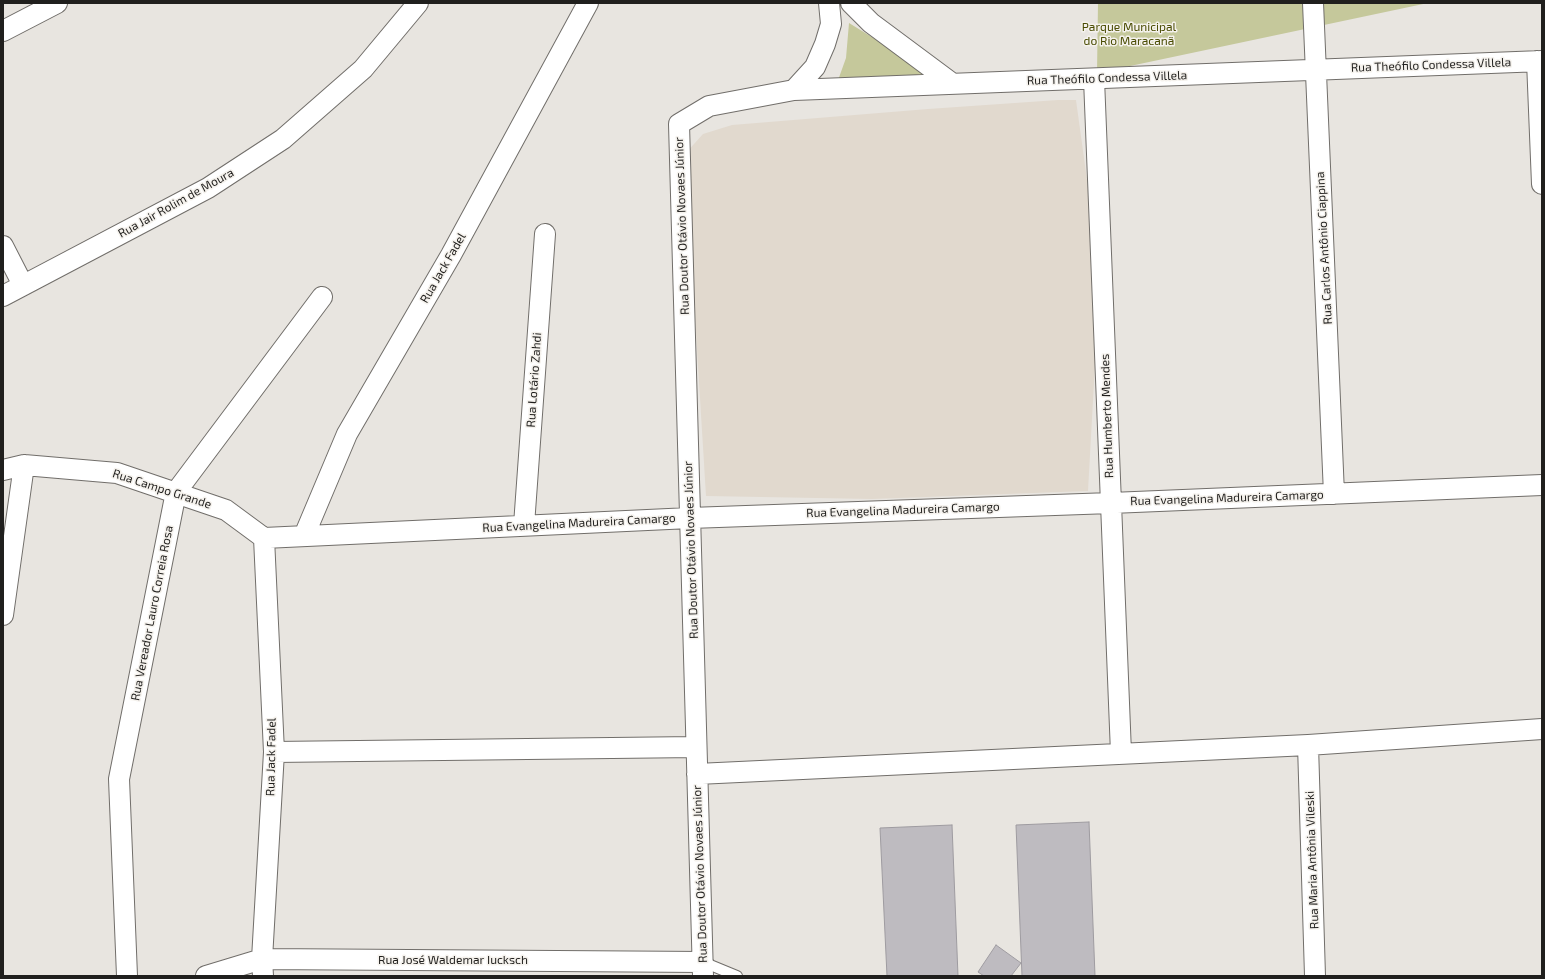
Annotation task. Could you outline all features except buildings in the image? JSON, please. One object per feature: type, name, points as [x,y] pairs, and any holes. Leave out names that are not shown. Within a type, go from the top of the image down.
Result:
[{"type":"street","points":[[3,31],[57,3]]},
{"type":"street","name":"Rua Jair Rolim de Moura","points":[[3,296],[208,188],[283,139],[363,69],[418,3]]},
{"type":"street","name":"Rua Jack Fadel","points":[[304,536],[347,434],[451,255],[588,3]]},
{"type":"street","points":[[794,90],[815,67],[826,44],[831,24],[829,3]]},
{"type":"street","points":[[851,3],[871,23],[953,84]]},
{"type":"street","name":"Rua Carlos Antônio Ciappina","points":[[1313,3],[1334,494]]},
{"type":"street","points":[[1540,61],[1542,184]]},
{"type":"street","name":"Rua Theófilo Condessa Villela","points":[[679,124],[709,106],[794,90],[1540,61]]},
{"type":"street","name":"Rua Humberto Mendes","points":[[1094,79],[1121,753]]},
{"type":"street","name":"Rua Doutor Otávio Novaes Júnior","points":[[679,124],[703,969]]},
{"type":"street","name":"Rua Lotário Zahdi","points":[[524,526],[545,234]]},
{"type":"street","points":[[3,246],[23,286]]},
{"type":"street","name":"Rua Vereador Lauro Correia Rosa","points":[[127,976],[119,779],[176,492],[322,296]]},
{"type":"street","points":[[4,609],[24,464]]},
{"type":"street","name":"Rua Campo Grande","points":[[3,470],[24,464],[117,473],[226,510],[264,538]]},
{"type":"street","name":"Rua Evangelina Madureira Camargo","points":[[264,538],[690,518],[1111,503],[1542,485]]},
{"type":"street","name":"Rua Jack Fadel","points":[[263,968],[274,752],[264,538]]},
{"type":"street","points":[[697,774],[1308,745],[1542,730]]},
{"type":"street","name":"Rua Maria Antônia Vileski","points":[[1308,745],[1315,976]]},
{"type":"street","points":[[274,752],[696,746]]},
{"type":"street","name":"Rua José Waldemar Iucksch","points":[[206,976],[263,968],[703,969]]},
{"type":"lane","points":[[703,969],[737,976]]},
{"type":"shaded area","points":[[1058,100],[1076,100],[1100,274],[1088,491],[872,499],[706,496],[685,154],[703,134],[732,125]]},
{"type":"green space","name":"Parque Municipal do Rio Maracanã","points":[[1098,3],[1428,3],[1097,73]]},
{"type":"green space","points":[[849,23],[932,74],[837,83],[846,58]]}]
